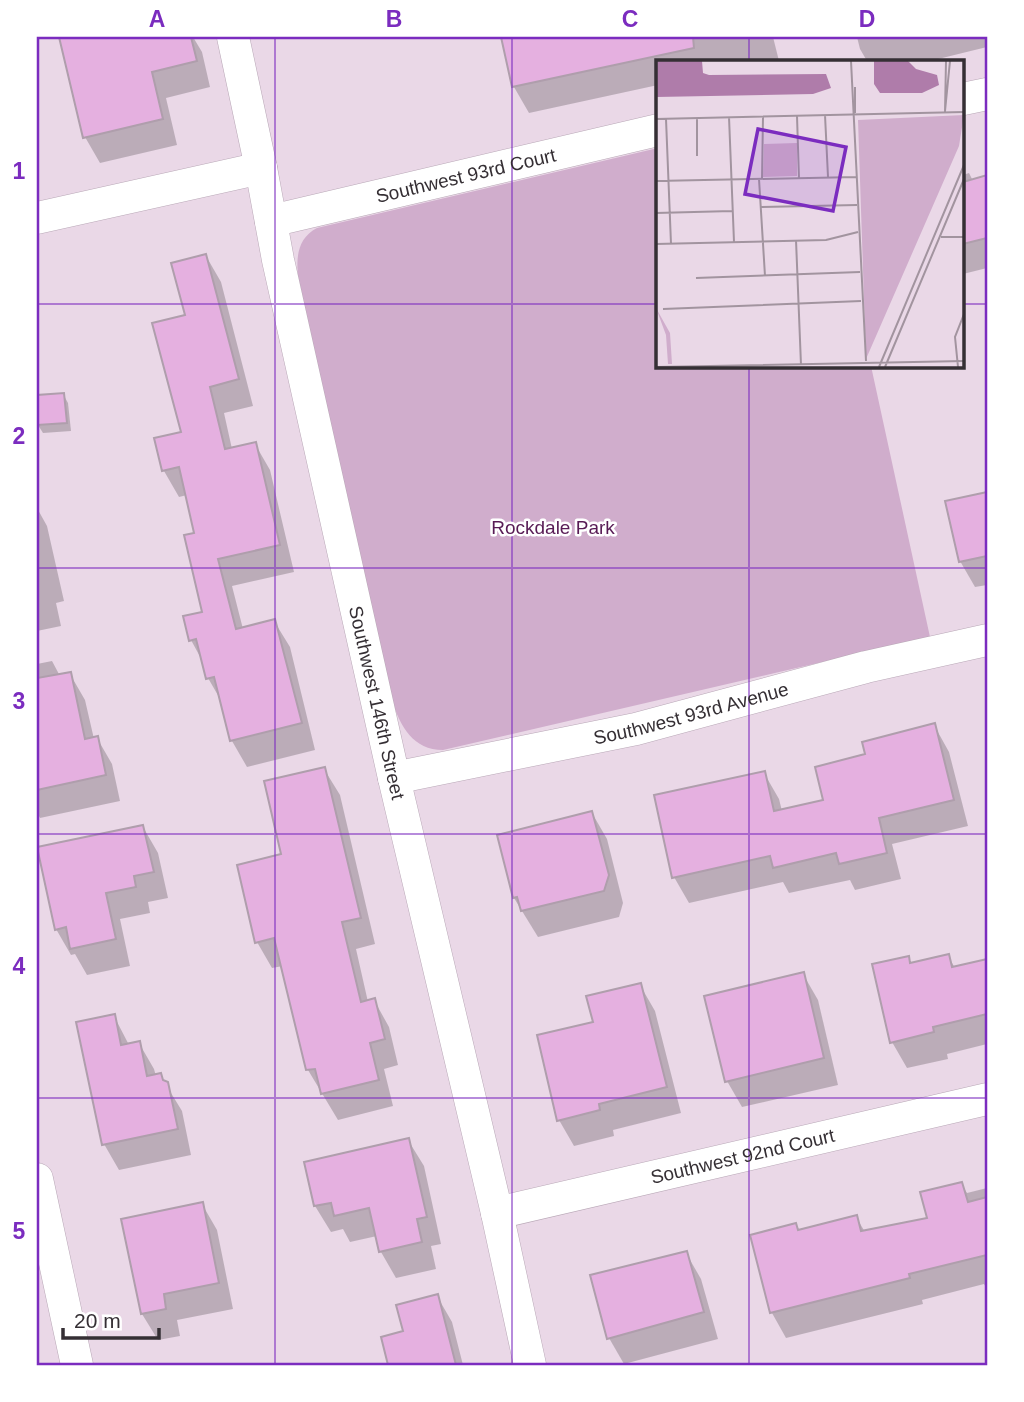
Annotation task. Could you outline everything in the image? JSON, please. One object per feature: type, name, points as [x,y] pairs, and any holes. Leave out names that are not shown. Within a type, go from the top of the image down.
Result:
[{"type":"street","name":"Southwest 146th Street","points":[[233,37],[278,260],[530,1365]]},
{"type":"street","points":[[964,100],[987,94]]},
{"type":"street","name":"Southwest 93rd Court","points":[[271,221],[656,130]]},
{"type":"street","points":[[37,218],[261,168]]},
{"type":"street","name":"Southwest 93rd Avenue","points":[[394,778],[636,729],[866,667],[987,640]]},
{"type":"street","name":"Southwest 92nd Court","points":[[497,1213],[987,1100]]},
{"type":"street","points":[[37,1179],[77,1365]]},
{"type":"green space","name":"Rockdale Park","points":[[656,148],[656,368],[871,368],[930,637],[443,750],[424,746],[416,741],[404,728],[392,701],[298,276],[297,261],[302,242],[317,228]]},
{"type":"building","points":[[59,37],[191,37],[197,61],[152,72],[163,119],[83,138]]},
{"type":"building","points":[[501,37],[693,37],[694,48],[512,87]]},
{"type":"building","points":[[987,175],[987,238],[964,244],[964,182]]},
{"type":"building","points":[[206,254],[239,379],[210,387],[225,449],[256,442],[280,545],[218,559],[236,629],[275,619],[302,723],[230,741],[214,677],[206,679],[196,639],[189,641],[183,616],[202,612],[184,535],[194,533],[179,467],[162,471],[154,438],[181,432],[152,323],[185,315],[171,263]]},
{"type":"building","points":[[64,393],[67,423],[37,425],[37,395]]},
{"type":"building","points":[[987,492],[987,556],[959,562],[945,501]]},
{"type":"building","points":[[71,672],[85,739],[98,736],[106,775],[37,790],[37,678]]},
{"type":"building","points":[[935,723],[954,800],[879,818],[887,853],[839,864],[836,853],[773,868],[770,856],[672,878],[654,795],[765,771],[774,811],[823,800],[815,767],[865,754],[862,742]]},
{"type":"building","points":[[325,767],[361,918],[342,922],[361,1002],[375,998],[385,1039],[370,1043],[379,1080],[321,1094],[315,1069],[306,1070],[274,938],[255,943],[237,865],[281,854],[264,781]]},
{"type":"building","points":[[592,811],[609,875],[604,891],[521,911],[517,897],[513,898],[497,835]]},
{"type":"building","points":[[143,825],[154,872],[134,876],[136,887],[106,893],[116,939],[70,949],[66,927],[55,930],[37,847]]},
{"type":"building","points":[[949,954],[952,967],[987,959],[987,1014],[933,1027],[934,1032],[890,1043],[872,964],[909,956],[910,963]]},
{"type":"building","points":[[804,972],[824,1058],[725,1082],[704,996]]},
{"type":"building","points":[[641,983],[667,1087],[599,1104],[600,1110],[557,1121],[537,1035],[593,1022],[586,996]]},
{"type":"building","points":[[115,1014],[121,1045],[140,1041],[147,1076],[161,1073],[163,1080],[168,1082],[178,1129],[102,1145],[76,1022]]},
{"type":"building","points":[[409,1138],[427,1217],[417,1219],[422,1242],[379,1252],[369,1208],[334,1216],[331,1203],[314,1206],[304,1162]]},
{"type":"building","points":[[962,1182],[968,1202],[987,1197],[987,1255],[909,1274],[910,1278],[770,1313],[750,1235],[796,1223],[798,1230],[857,1215],[861,1231],[927,1218],[920,1192]]},
{"type":"building","points":[[203,1202],[219,1283],[164,1294],[166,1309],[141,1314],[121,1219]]},
{"type":"building","points":[[687,1251],[704,1312],[607,1339],[590,1275]]},
{"type":"building","points":[[438,1294],[456,1365],[388,1365],[381,1337],[403,1331],[396,1305]]}]
